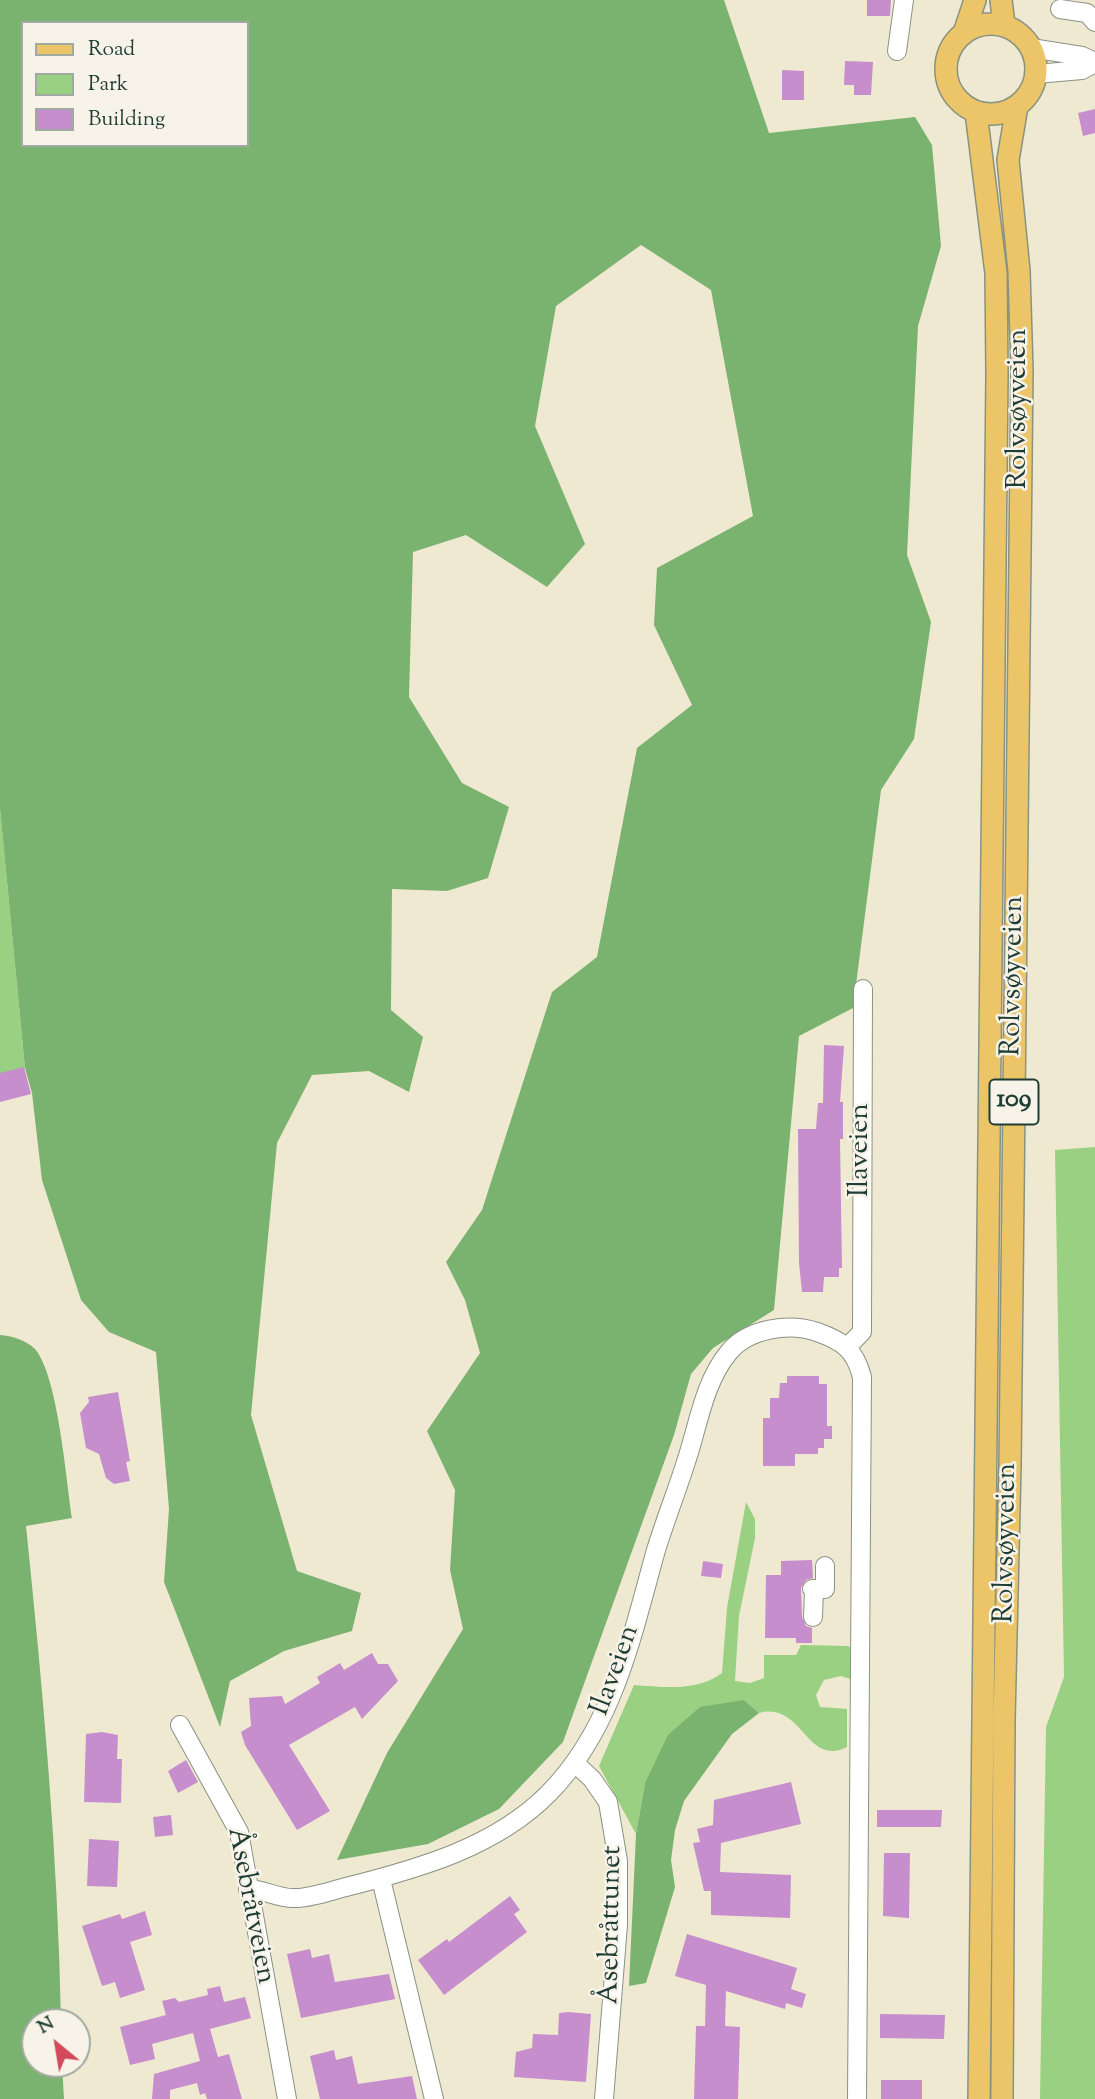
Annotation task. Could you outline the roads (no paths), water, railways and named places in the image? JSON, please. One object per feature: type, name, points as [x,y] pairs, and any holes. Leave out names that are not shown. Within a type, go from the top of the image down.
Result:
[{"type":"main road","points":[[964,33],[975,0]]},
{"type":"main road","points":[[1001,0],[1004,25]]},
{"type":"main road","points":[[1017,106],[998,114],[976,112],[957,98],[946,76],[946,60],[952,44],[964,33],[990,23],[1004,25],[1020,34],[1031,48],[1036,74]]},
{"type":"main road","name":"109","points":[[1017,106],[1030,92],[1036,74]]},
{"type":"main road","name":"Rolvsøyveien","points":[[1002,2099],[1004,1720],[1010,1466],[1022,370],[1019,271],[1008,160],[1017,106]]},
{"type":"main road","name":"Rolvsøyveien","points":[[976,112],[996,274],[998,374],[979,2099]]},
{"type":"street","points":[[897,51],[904,0]]},
{"type":"street","points":[[1060,9],[1087,13],[1095,22]]},
{"type":"street","points":[[1031,48],[1082,56],[1095,62]]},
{"type":"street","points":[[1036,74],[1082,71],[1095,62]]},
{"type":"street","name":"Ilaveien","points":[[248,1889],[295,1898],[381,1879],[455,1853],[510,1826],[548,1795],[576,1764],[619,1680],[698,1419],[713,1379],[729,1352],[755,1334],[790,1328],[814,1331],[848,1346],[862,1332],[863,989]]},
{"type":"street","points":[[848,1346],[857,1358],[862,1377],[857,2099]]},
{"type":"street","points":[[813,1617],[813,1589],[825,1589],[825,1566]]},
{"type":"street","name":"Åsebråtveien","points":[[180,1725],[239,1832],[287,2099]]},
{"type":"street","name":"Åsebråttunet","points":[[576,1764],[608,1802],[618,1861],[618,1925],[604,2099]]},
{"type":"street","points":[[381,1879],[434,2099]]}]
